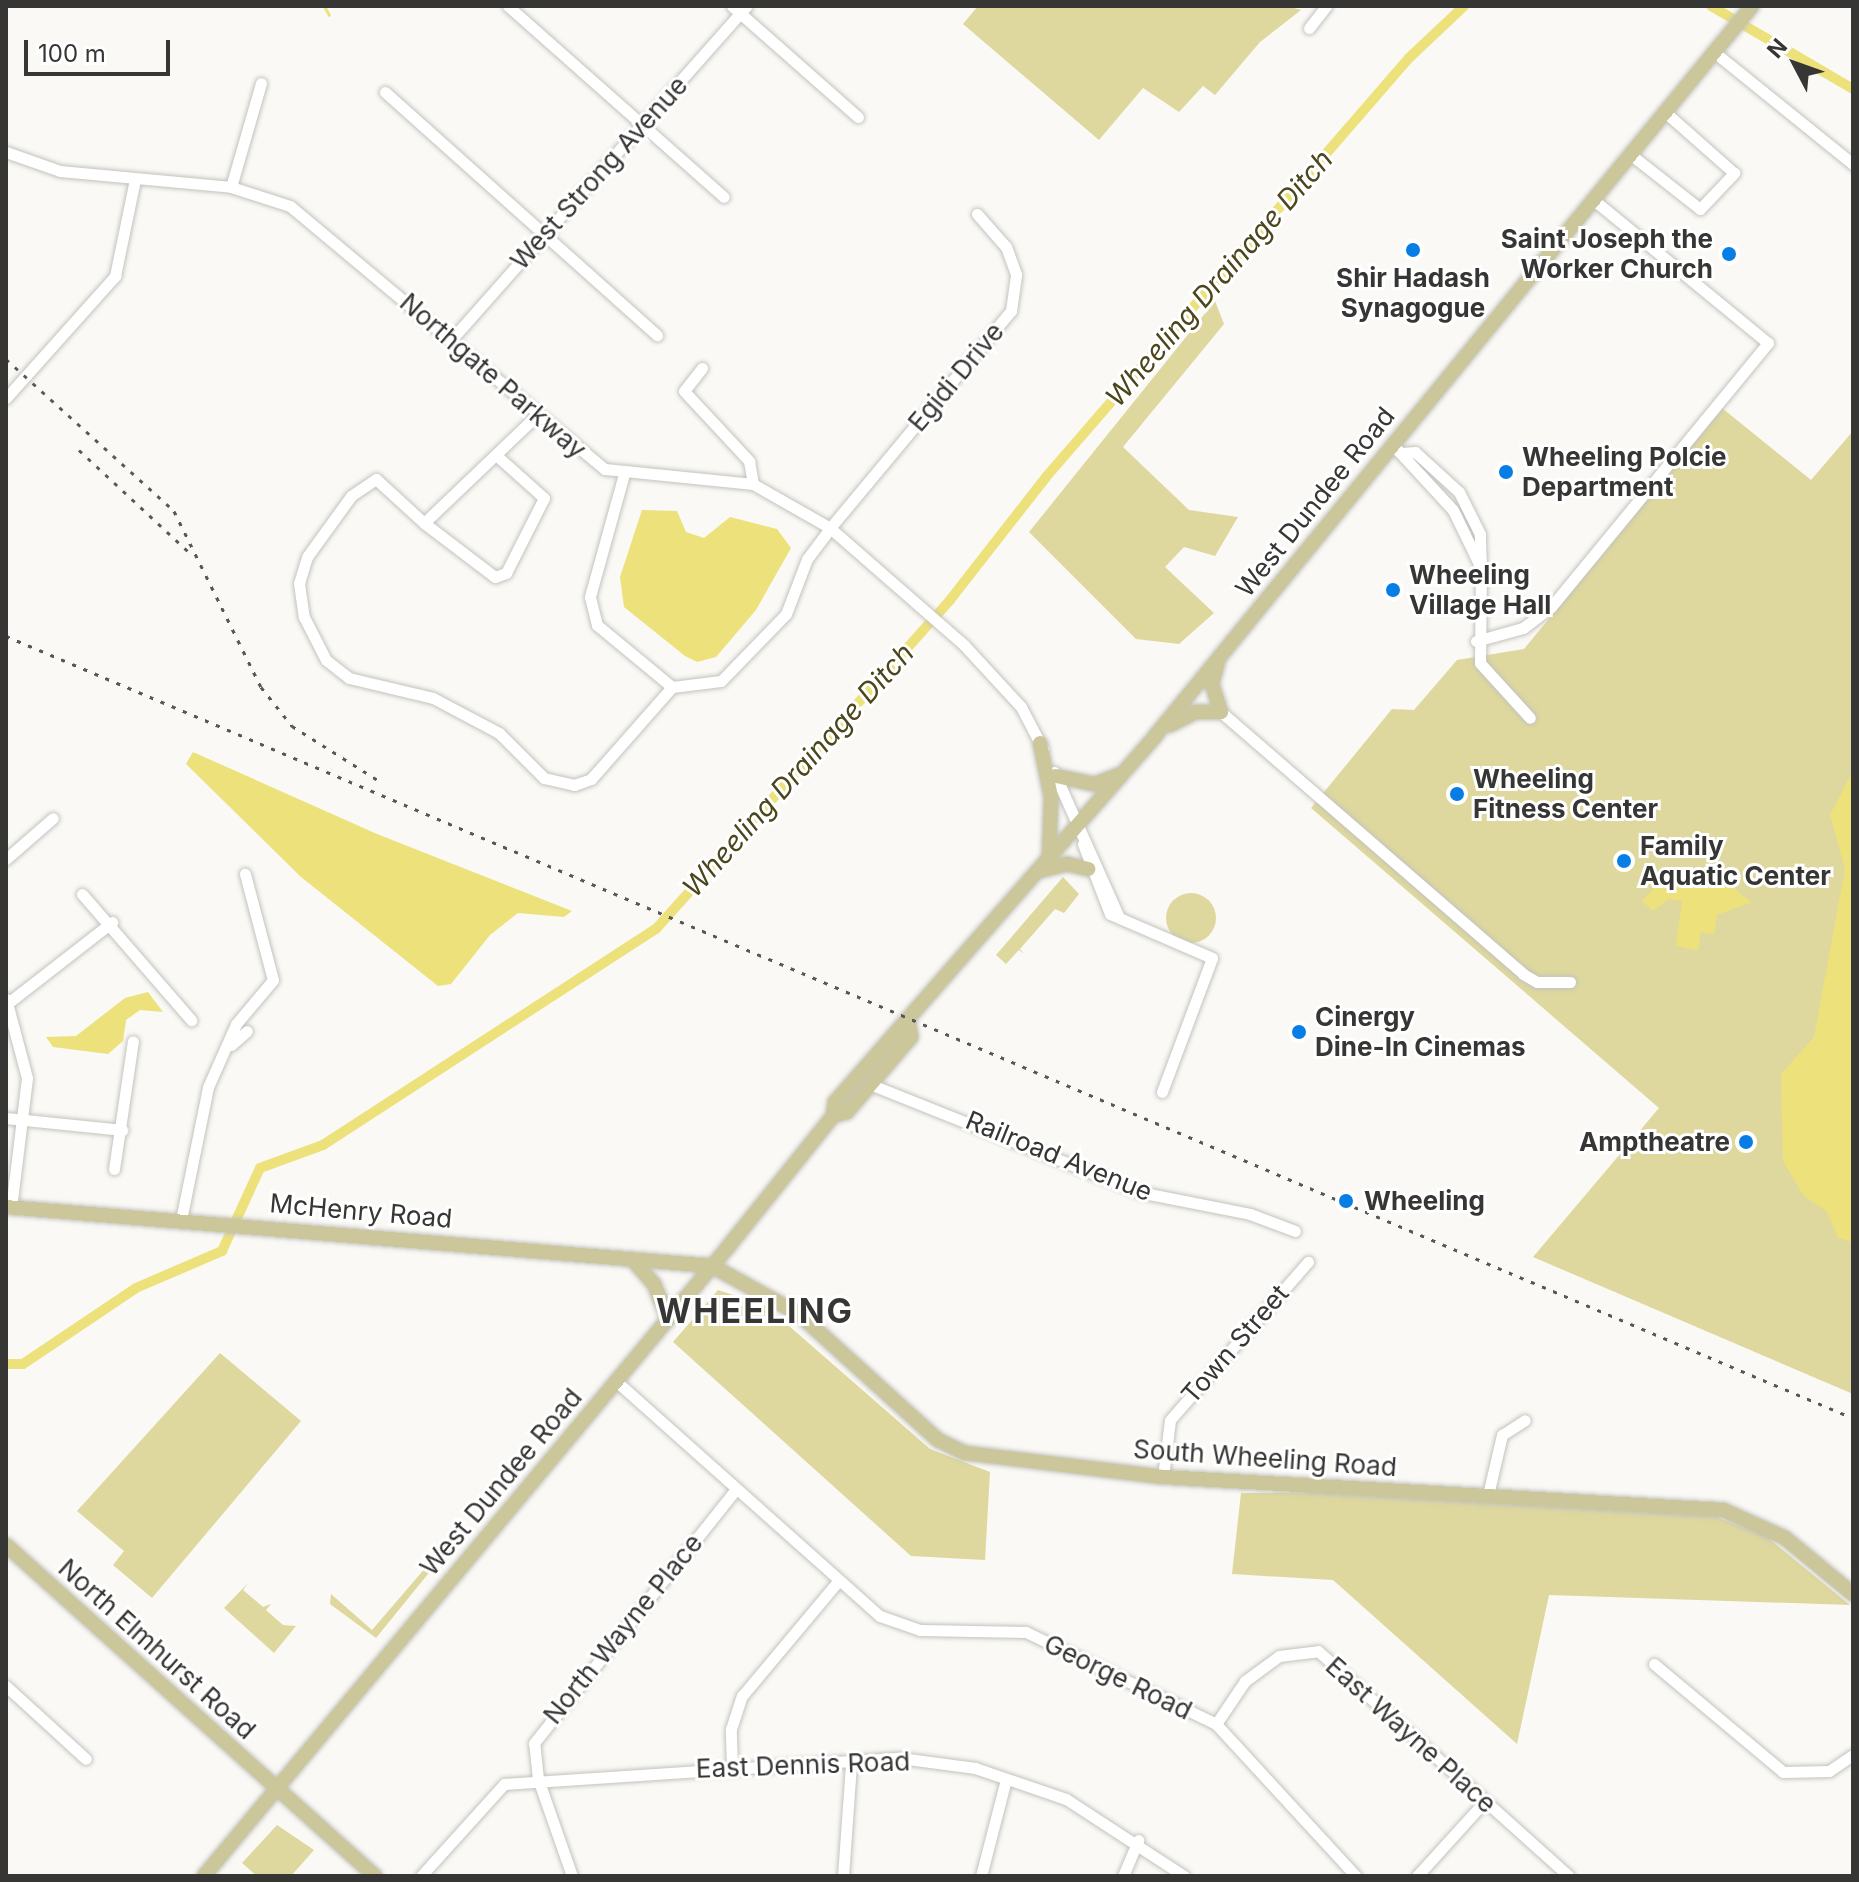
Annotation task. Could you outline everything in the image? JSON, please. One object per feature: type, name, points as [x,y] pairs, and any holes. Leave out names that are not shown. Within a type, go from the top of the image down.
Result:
[{"type":"main road","name":"West Dundee Road","points":[[204,1876],[712,1266],[833,1116],[835,1102],[909,1024],[1397,449],[1593,199],[1750,9]]},
{"type":"main road","points":[[1155,736],[1179,717],[1221,712],[1212,684],[1219,657]]},
{"type":"main road","points":[[1040,743],[1051,797],[1044,865],[1067,864],[1088,869]]},
{"type":"main road","points":[[1056,776],[1095,784],[1121,774]]},
{"type":"main road","name":"West Dundee Road","points":[[833,1116],[847,1112],[872,1085],[911,1037],[909,1024]]},
{"type":"main road","name":"McHenry Road","points":[[9,1208],[215,1222],[712,1266]]},
{"type":"main road","points":[[632,1259],[654,1284],[668,1319]]},
{"type":"main road","name":"South Wheeling Road","points":[[712,1266],[799,1314],[938,1440],[965,1453],[1163,1477],[1723,1510],[1785,1538],[1853,1594]]},
{"type":"main road","name":"North Elmhurst Road","points":[[6,1545],[375,1876]]},
{"type":"street","points":[[508,6],[724,197]]},
{"type":"street","points":[[1309,28],[1326,6]]},
{"type":"street","points":[[740,9],[858,117]]},
{"type":"street","name":"West Strong Avenue","points":[[451,340],[643,126],[740,9]]},
{"type":"street","points":[[1714,52],[1851,162]]},
{"type":"street","points":[[231,187],[261,83]]},
{"type":"street","points":[[385,92],[657,335]]},
{"type":"street","points":[[1630,154],[1700,209],[1734,173],[1665,112]]},
{"type":"street","name":"Northgate Parkway","points":[[6,152],[60,171],[231,187],[307,217],[587,458],[624,474],[753,484],[830,528],[948,632],[1012,695],[1056,776],[1076,829],[1119,917]]},
{"type":"street","points":[[6,398],[115,276],[135,179]]},
{"type":"street","points":[[1476,641],[1523,628],[1551,607],[1768,343],[1593,199]]},
{"type":"street","name":"Egidi Drive","points":[[830,528],[1011,311],[1016,274],[1006,247],[977,214]]},
{"type":"street","points":[[702,368],[684,391],[749,461],[753,484]]},
{"type":"street","points":[[424,523],[537,415]]},
{"type":"street","points":[[1397,449],[1453,510],[1481,568],[1476,641],[1491,681],[1530,718]]},
{"type":"street","points":[[497,456],[544,498],[506,573],[485,571],[424,523],[376,479],[319,532],[299,583],[304,617],[326,660],[349,678],[433,698],[499,733],[544,778],[574,785],[591,779],[672,687],[721,681],[761,641],[786,614],[807,559],[830,528]]},
{"type":"street","points":[[624,474],[590,597],[597,625],[672,687]]},
{"type":"street","points":[[1221,712],[1523,974],[1537,982],[1570,982]]},
{"type":"street","points":[[6,859],[53,818]]},
{"type":"street","name":"Northgate Parkway","points":[[1083,844],[1088,869],[1104,906],[1119,917],[1212,958],[1162,1092]]},
{"type":"street","points":[[181,1220],[208,1087],[230,1045],[236,1024],[275,972],[245,874]]},
{"type":"street","points":[[82,894],[112,922],[191,1020]]},
{"type":"street","points":[[9,1208],[27,1078],[7,1001],[112,922]]},
{"type":"street","points":[[230,1045],[247,1031]]},
{"type":"street","points":[[114,1169],[133,1041]]},
{"type":"street","name":"Railroad Avenue","points":[[872,1085],[1139,1192],[1250,1214],[1295,1231]]},
{"type":"street","points":[[6,1118],[122,1130]]},
{"type":"street","name":"Town Street","points":[[1163,1477],[1170,1420],[1308,1262]]},
{"type":"street","name":"George Road","points":[[616,1381],[880,1616],[920,1630],[1026,1632],[1216,1724],[1356,1876]]},
{"type":"street","points":[[1488,1495],[1502,1435],[1525,1420]]},
{"type":"street","name":"North Wayne Place","points":[[572,1876],[538,1779],[534,1743],[551,1715],[736,1489]]},
{"type":"street","points":[[732,1766],[731,1729],[742,1696],[838,1581]]},
{"type":"street","name":"East Wayne Place","points":[[1216,1724],[1245,1681],[1279,1656],[1318,1651],[1569,1876]]},
{"type":"street","points":[[1654,1664],[1783,1772],[1829,1771],[1853,1755]]},
{"type":"street","points":[[6,1686],[86,1759]]},
{"type":"street","name":"East Dennis Road","points":[[421,1876],[479,1803],[504,1784],[732,1766],[851,1764],[900,1758],[1006,1779],[1066,1799],[1138,1840],[1184,1876]]},
{"type":"street","points":[[843,1876],[851,1764]]},
{"type":"street","points":[[981,1876],[1006,1779]]},
{"type":"street","points":[[1417,1876],[1484,1802]]},
{"type":"street","points":[[1123,1876],[1138,1840]]},
{"type":"shaded area","points":[[978,6],[1287,6],[1301,10],[1260,42],[1215,95],[1203,86],[1179,112],[1143,88],[1099,140],[963,24]]},
{"type":"shaded area","points":[[1215,301],[1224,324],[1123,447],[1189,510],[1238,517],[1215,556],[1184,547],[1165,567],[1214,613],[1179,644],[1136,639],[1029,532]]},
{"type":"shaded area","points":[[1722,408],[1811,480],[1853,431],[1853,1394],[1533,1257],[1659,1108],[1311,808],[1392,709],[1414,710],[1457,660],[1524,649]]},
{"type":"shaded area","points":[[642,510],[677,511],[686,532],[704,538],[730,517],[777,529],[791,548],[756,610],[716,657],[697,662],[685,656],[624,607],[620,577]]},
{"type":"shaded area","points":[[193,752],[377,834],[572,911],[564,917],[518,913],[490,935],[451,984],[438,986],[301,877],[186,764]]},
{"type":"shaded area","points":[[1853,770],[1853,1242],[1838,1238],[1827,1212],[1803,1195],[1783,1161],[1781,1074],[1814,1037],[1845,869],[1830,815]]},
{"type":"shaded area","points":[[1667,875],[1688,884],[1722,878],[1751,902],[1717,915],[1714,934],[1701,932],[1698,950],[1676,946],[1682,901],[1669,899],[1653,911],[1642,901]]},
{"type":"shaded area","points":[[1063,877],[1079,894],[1064,913],[1055,909],[1020,949],[1024,954],[1019,950],[1006,964],[996,955]]},
{"type":"shaded area","points":[[1191,893],[1209,900],[1216,918],[1209,936],[1191,943],[1173,936],[1166,918],[1173,900]]},
{"type":"shaded area","points":[[148,992],[163,1012],[140,1010],[126,1020],[123,1041],[108,1054],[53,1047],[46,1037],[76,1036],[125,998]]},
{"type":"shaded area","points":[[718,1290],[765,1305],[930,1449],[990,1472],[985,1560],[911,1556],[673,1342]]},
{"type":"shaded area","points":[[220,1353],[301,1421],[152,1598],[113,1565],[124,1551],[77,1511]]},
{"type":"shaded area","points":[[1324,1492],[1714,1516],[1767,1537],[1850,1605],[1549,1595],[1517,1744],[1333,1580],[1232,1574],[1241,1493]]},
{"type":"shaded area","points":[[439,1552],[445,1553],[376,1638],[330,1604],[331,1594],[372,1630]]},
{"type":"shaded area","points":[[248,1583],[243,1590],[263,1607],[271,1604],[266,1610],[283,1625],[296,1626],[274,1653],[224,1608]]},
{"type":"shaded area","points":[[277,1825],[314,1850],[291,1876],[257,1876],[242,1863]]},
{"type":"waterway","points":[[324,6],[329,15]]},
{"type":"waterway","name":"Wheeling Drainage Ditch","points":[[6,1364],[23,1364],[136,1288],[222,1251],[260,1168],[323,1145],[656,929],[950,600],[1046,477],[1409,58],[1464,6]]},
{"type":"waterway","name":"Wheeling Drainage Ditch","points":[[1711,6],[1853,89]]},
{"type":"waterway","points":[[1853,1428],[1853,1456]]},
{"type":"railway","points":[[6,359],[174,511],[261,687],[292,726],[381,782]]},
{"type":"railway","points":[[79,450],[193,556]]},
{"type":"railway","points":[[6,636],[1853,1418]]},
{"type":"place","name":"Shir Hadash Synagogue","points":[[1413,250]]},
{"type":"place","name":"Saint Joseph the Worker Church","points":[[1729,254]]},
{"type":"place","name":"Wheeling Polcie Department","points":[[1506,472]]},
{"type":"place","name":"Wheeling Village Hall","points":[[1393,590]]},
{"type":"place","name":"Wheeling Fitness Center","points":[[1457,794]]},
{"type":"place","name":"Family Aquatic Center","points":[[1624,861]]},
{"type":"place","name":"Cinergy Dine-In Cinemas","points":[[1299,1032]]},
{"type":"place","name":"Amptheatre","points":[[1746,1142]]},
{"type":"place","name":"Wheeling","points":[[1346,1201]]},
{"type":"district","name":"WHEELING","points":[[755,1311]]}]
